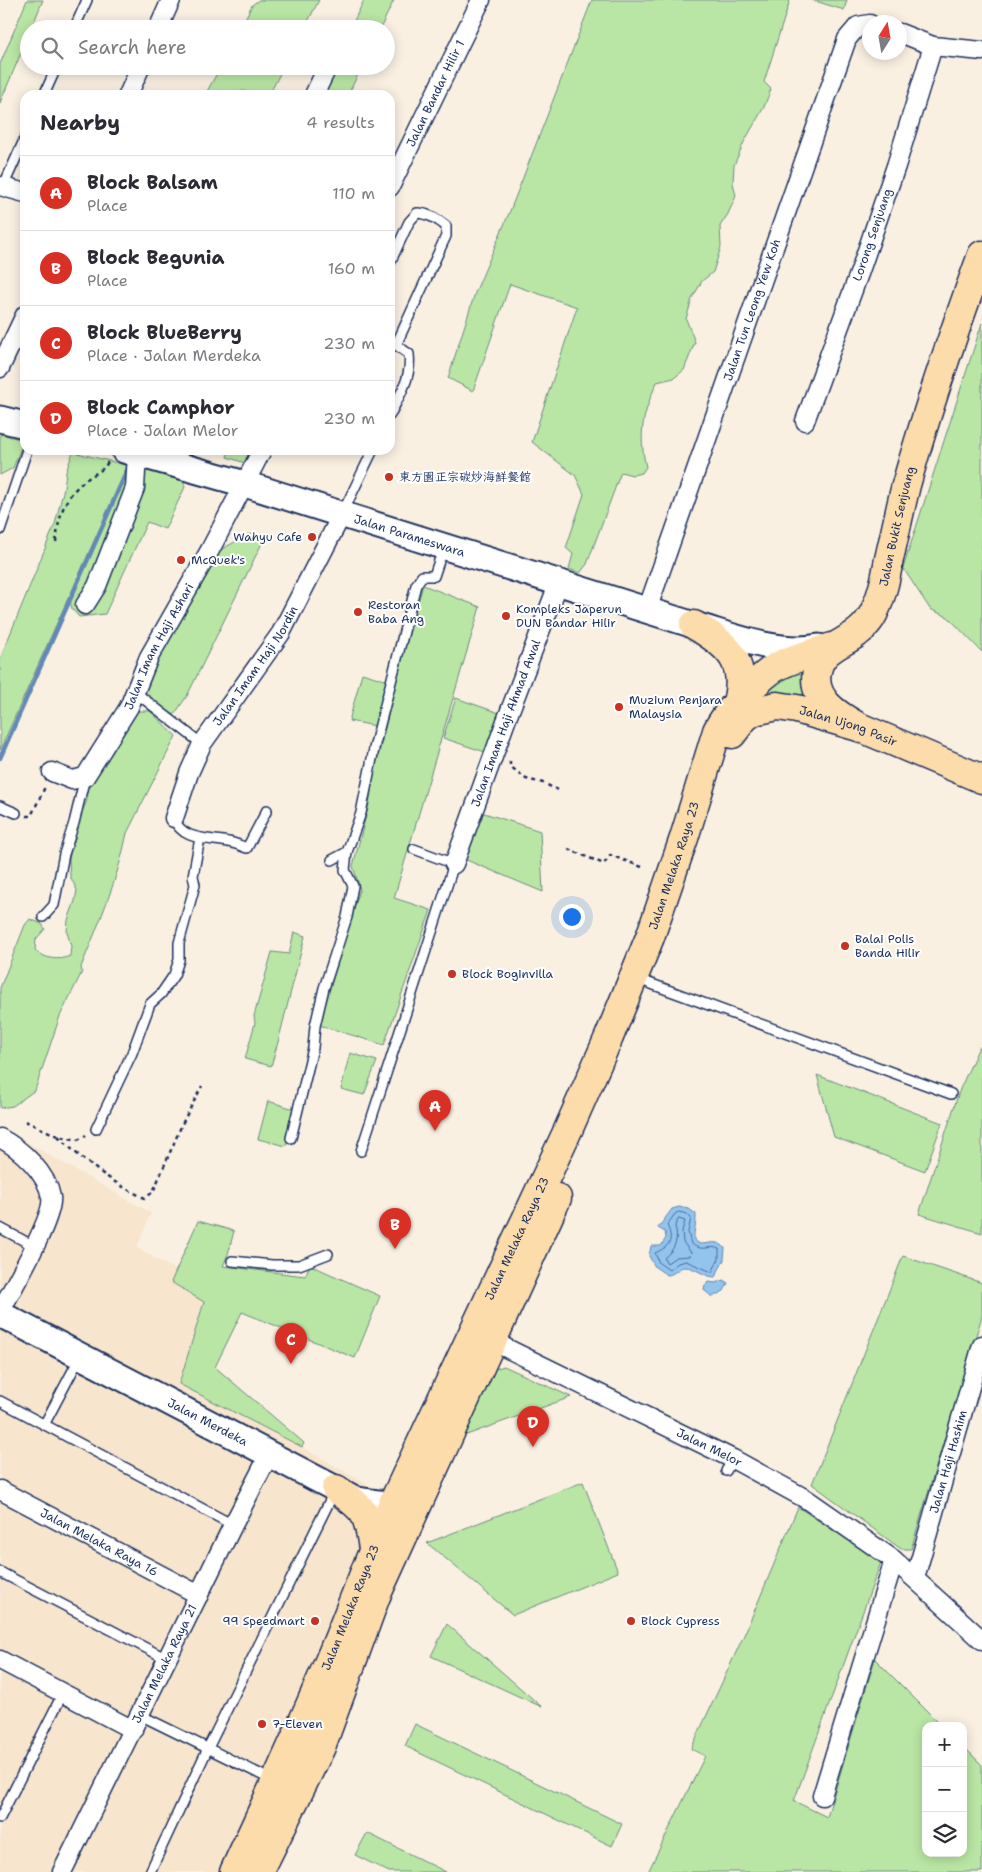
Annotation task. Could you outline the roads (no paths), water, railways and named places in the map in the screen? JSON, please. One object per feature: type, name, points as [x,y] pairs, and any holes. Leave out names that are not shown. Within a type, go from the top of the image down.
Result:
[{"type":"main road","name":"Jalan Bukit Senjuang","points":[[694,625],[766,644],[810,649],[836,645],[857,633],[866,624],[875,612],[883,589],[903,497],[923,425],[947,350],[982,255]]},
{"type":"main road","points":[[0,418],[20,424]]},
{"type":"main road","name":"Jalan Parameswara","points":[[135,455],[245,484],[694,625]]},
{"type":"main road","points":[[694,625],[725,647],[738,666],[740,678],[737,704],[726,746]]},
{"type":"main road","name":"Jalan Melaka Raya 23","points":[[258,1872],[321,1746],[376,1596],[420,1494],[492,1341],[576,1134],[609,1037],[650,937],[684,838],[717,731],[723,719],[768,672],[781,664],[836,645]]},
{"type":"main road","points":[[836,645],[821,660],[817,670],[818,691],[823,701],[833,711],[859,727]]},
{"type":"main road","name":"Jalan Ujong Pasir","points":[[726,746],[735,729],[745,717],[765,708],[777,706],[797,709],[859,727],[982,779]]},
{"type":"main road","name":"Jalan Melaka Raya 23","points":[[234,1872],[340,1636],[373,1549],[393,1503],[576,1134],[646,982],[693,856],[726,746]]},
{"type":"main road","name":"Jalan Merdeka","points":[[0,1313],[357,1500],[393,1503],[408,1501],[420,1494]]},
{"type":"main road","points":[[336,1489],[364,1511],[369,1522],[373,1549]]},
{"type":"street","points":[[162,20],[171,0]]},
{"type":"street","name":"Jalan Bandar Hilir 1","points":[[395,177],[481,0]]},
{"type":"street","name":"Jalan Tun Leong Yew Koh","points":[[647,610],[847,39],[858,26],[862,25]]},
{"type":"street","points":[[907,36],[933,46],[982,51]]},
{"type":"street","name":"Lorong Senjuang","points":[[805,421],[866,254],[896,166],[933,46]]},
{"type":"street","points":[[130,90],[137,75]]},
{"type":"street","points":[[316,90],[324,75]]},
{"type":"street","points":[[1,186],[20,192]]},
{"type":"street","points":[[0,368],[20,326]]},
{"type":"street","points":[[85,606],[97,586],[135,488],[127,455]]},
{"type":"street","points":[[245,484],[260,455]]},
{"type":"street","name":"Jalan Imam Haji Ashari","points":[[86,777],[125,714],[149,656],[210,550],[245,484]]},
{"type":"street","name":"Jalan Imam Haji Nordin","points":[[174,818],[189,773],[202,744],[280,632],[342,514]]},
{"type":"street","name":"Jalan Imam Haji Ahmad Awal","points":[[454,864],[559,582]]},
{"type":"street","points":[[52,772],[72,780],[86,777]]},
{"type":"street","points":[[0,1138],[16,1148],[35,1167],[46,1183],[52,1198],[49,1217],[0,1313]]},
{"type":"street","name":"Jalan Melor","points":[[492,1341],[730,1465],[806,1499],[894,1560],[982,1640]]},
{"type":"street","name":"Jalan Haji Hashim","points":[[915,1578],[982,1345]]},
{"type":"street","name":"Jalan Melaka Raya 21","points":[[62,1872],[269,1455]]},
{"type":"street","name":"Jalan Melaka Raya 16","points":[[0,1490],[198,1595]]},
{"type":"street","points":[[822,1796],[894,1560]]},
{"type":"street","points":[[0,1660],[63,1693],[137,1722]]},
{"type":"lane","points":[[78,20],[87,0]]},
{"type":"lane","points":[[46,90],[53,75]]},
{"type":"lane","points":[[1,186],[20,148]]},
{"type":"lane","points":[[395,252],[409,222],[417,214],[424,213],[446,226],[446,236],[395,341]]},
{"type":"lane","points":[[395,346],[409,354],[411,367],[395,404]]},
{"type":"lane","points":[[0,530],[25,455]]},
{"type":"lane","points":[[342,514],[371,455]]},
{"type":"lane","points":[[291,1138],[313,1048],[315,1026],[324,988],[347,917],[353,886],[345,870],[347,852],[360,813],[379,725],[416,585],[422,576],[434,576],[444,546]]},
{"type":"lane","points":[[135,692],[202,744]]},
{"type":"lane","points":[[43,917],[54,905],[64,854],[86,777]]},
{"type":"lane","points":[[0,806],[16,813]]},
{"type":"lane","points":[[174,818],[176,826],[184,832],[200,838],[230,842],[247,848],[267,810]]},
{"type":"lane","points":[[96,1129],[132,1053],[150,1004],[161,994],[174,975],[179,960],[180,943],[194,891],[195,885],[192,876],[200,838]]},
{"type":"lane","points":[[361,1151],[454,864],[414,849]]},
{"type":"lane","points":[[332,860],[347,852]]},
{"type":"lane","points":[[646,982],[951,1094]]},
{"type":"lane","points":[[0,1228],[34,1246]]},
{"type":"lane","points":[[232,1261],[272,1266],[300,1265],[328,1254]]},
{"type":"lane","points":[[44,1425],[80,1356]]},
{"type":"lane","points":[[0,1401],[233,1525]]},
{"type":"lane","points":[[150,1872],[208,1748],[336,1489]]},
{"type":"lane","points":[[0,1572],[167,1660]]},
{"type":"lane","points":[[0,1818],[63,1693]]},
{"type":"lane","points":[[137,1722],[208,1748],[276,1782]]},
{"type":"water","points":[[679,1207],[689,1209],[696,1214],[694,1240],[700,1244],[716,1243],[725,1248],[724,1260],[715,1277],[685,1267],[667,1275],[655,1267],[649,1256],[651,1246],[661,1246],[666,1238],[665,1232],[658,1228],[672,1209]]},
{"type":"water","points":[[723,1280],[728,1283],[724,1291],[712,1297],[704,1290],[705,1285],[709,1282],[715,1283]]},
{"type":"waterway","points":[[0,758],[129,466]]},
{"type":"place","name":"東方園正宗碳炒海鮮餐館","points":[[389,477]]},
{"type":"place","name":"Wahyu Cafe","points":[[312,537]]},
{"type":"place","name":"McQuek's","points":[[181,560]]},
{"type":"place","name":"Restoran Baba Ang","points":[[358,612]]},
{"type":"place","name":"Kompleks Japerun DUN Bandar Hilir","points":[[506,616]]},
{"type":"place","name":"Muzium Penjara Malaysia","points":[[619,707]]},
{"type":"place","name":"Balai Polis Banda Hilir","points":[[845,946]]},
{"type":"place","name":"Block Boginvilla","points":[[452,974]]},
{"type":"place","name":"Block Balsam","points":[[435,1131]]},
{"type":"place","name":"Block Begunia","points":[[395,1249]]},
{"type":"place","name":"Block BlueBerry","points":[[291,1364]]},
{"type":"place","name":"Block Camphor","points":[[533,1447]]},
{"type":"place","name":"99 Speedmart","points":[[315,1621]]},
{"type":"place","name":"Block Cypress","points":[[631,1621]]},
{"type":"place","name":"7-Eleven","points":[[262,1724]]}]
